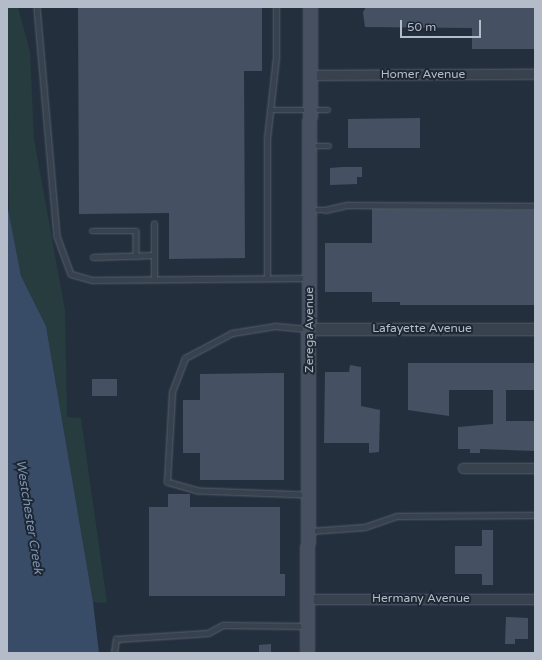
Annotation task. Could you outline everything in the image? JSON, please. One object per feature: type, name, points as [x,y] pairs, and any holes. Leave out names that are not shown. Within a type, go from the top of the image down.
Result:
[{"type":"main road","name":"Zerega Avenue","points":[[307,653],[310,329],[310,7]]},
{"type":"street","name":"Homer Avenue","points":[[310,75],[535,74]]},
{"type":"street","name":"Lafayette Avenue","points":[[310,329],[535,329]]},
{"type":"street","points":[[463,468],[535,468]]},
{"type":"street","name":"Hermany Avenue","points":[[308,599],[535,599]]},
{"type":"lane","points":[[37,7],[58,236],[71,274],[92,280],[310,278]]},
{"type":"lane","points":[[267,278],[267,139],[276,58],[276,7]]},
{"type":"lane","points":[[270,110],[328,110]]},
{"type":"lane","points":[[310,146],[329,146]]},
{"type":"lane","points":[[310,210],[332,209],[347,206],[535,206]]},
{"type":"lane","points":[[154,224],[154,279]]},
{"type":"lane","points":[[92,231],[136,231],[136,256]]},
{"type":"lane","points":[[93,257],[154,255]]},
{"type":"lane","points":[[308,495],[198,491],[167,482],[172,392],[185,358],[232,333],[274,326],[310,329]]},
{"type":"lane","points":[[308,531],[365,527],[397,516],[535,516]]},
{"type":"lane","points":[[114,653],[116,639],[208,633],[223,625],[308,626]]},
{"type":"green space","points":[[7,7],[18,7],[30,52],[34,139],[65,310],[67,417],[81,418],[107,603],[93,602],[46,326],[21,276],[9,216]]},
{"type":"water","name":"Westchester Creek","points":[[7,204],[21,276],[46,326],[93,602],[99,653],[7,653]]},
{"type":"building","points":[[78,7],[262,7],[262,71],[244,71],[245,258],[169,259],[169,213],[79,214]]},
{"type":"building","points":[[366,7],[535,7],[535,49],[472,49],[472,28],[365,27],[363,12]]},
{"type":"building","points":[[420,118],[420,148],[348,148],[348,119]]},
{"type":"building","points":[[362,167],[362,177],[357,177],[357,184],[330,185],[330,168]]},
{"type":"building","points":[[372,209],[535,210],[535,305],[400,305],[400,302],[372,302],[372,292],[325,292],[325,243],[372,243]]},
{"type":"building","points":[[408,363],[535,363],[535,390],[506,390],[506,421],[535,421],[535,451],[480,449],[480,453],[470,453],[470,449],[458,449],[458,427],[493,424],[493,390],[449,390],[449,416],[408,410]]},
{"type":"building","points":[[350,365],[361,367],[361,406],[380,410],[379,452],[369,453],[369,443],[324,443],[325,372],[349,372]]},
{"type":"building","points":[[284,373],[284,480],[200,480],[200,453],[183,453],[183,400],[200,400],[200,374]]},
{"type":"building","points":[[92,379],[117,379],[117,396],[92,396]]},
{"type":"building","points":[[168,494],[190,494],[190,507],[280,507],[280,574],[285,574],[285,596],[149,596],[149,507],[168,507]]},
{"type":"building","points":[[482,530],[493,530],[493,585],[482,585],[482,574],[455,574],[455,546],[482,546]]},
{"type":"building","points":[[506,617],[528,618],[528,639],[515,639],[515,644],[505,644]]},
{"type":"building","points":[[271,644],[271,653],[259,653],[259,645]]}]
